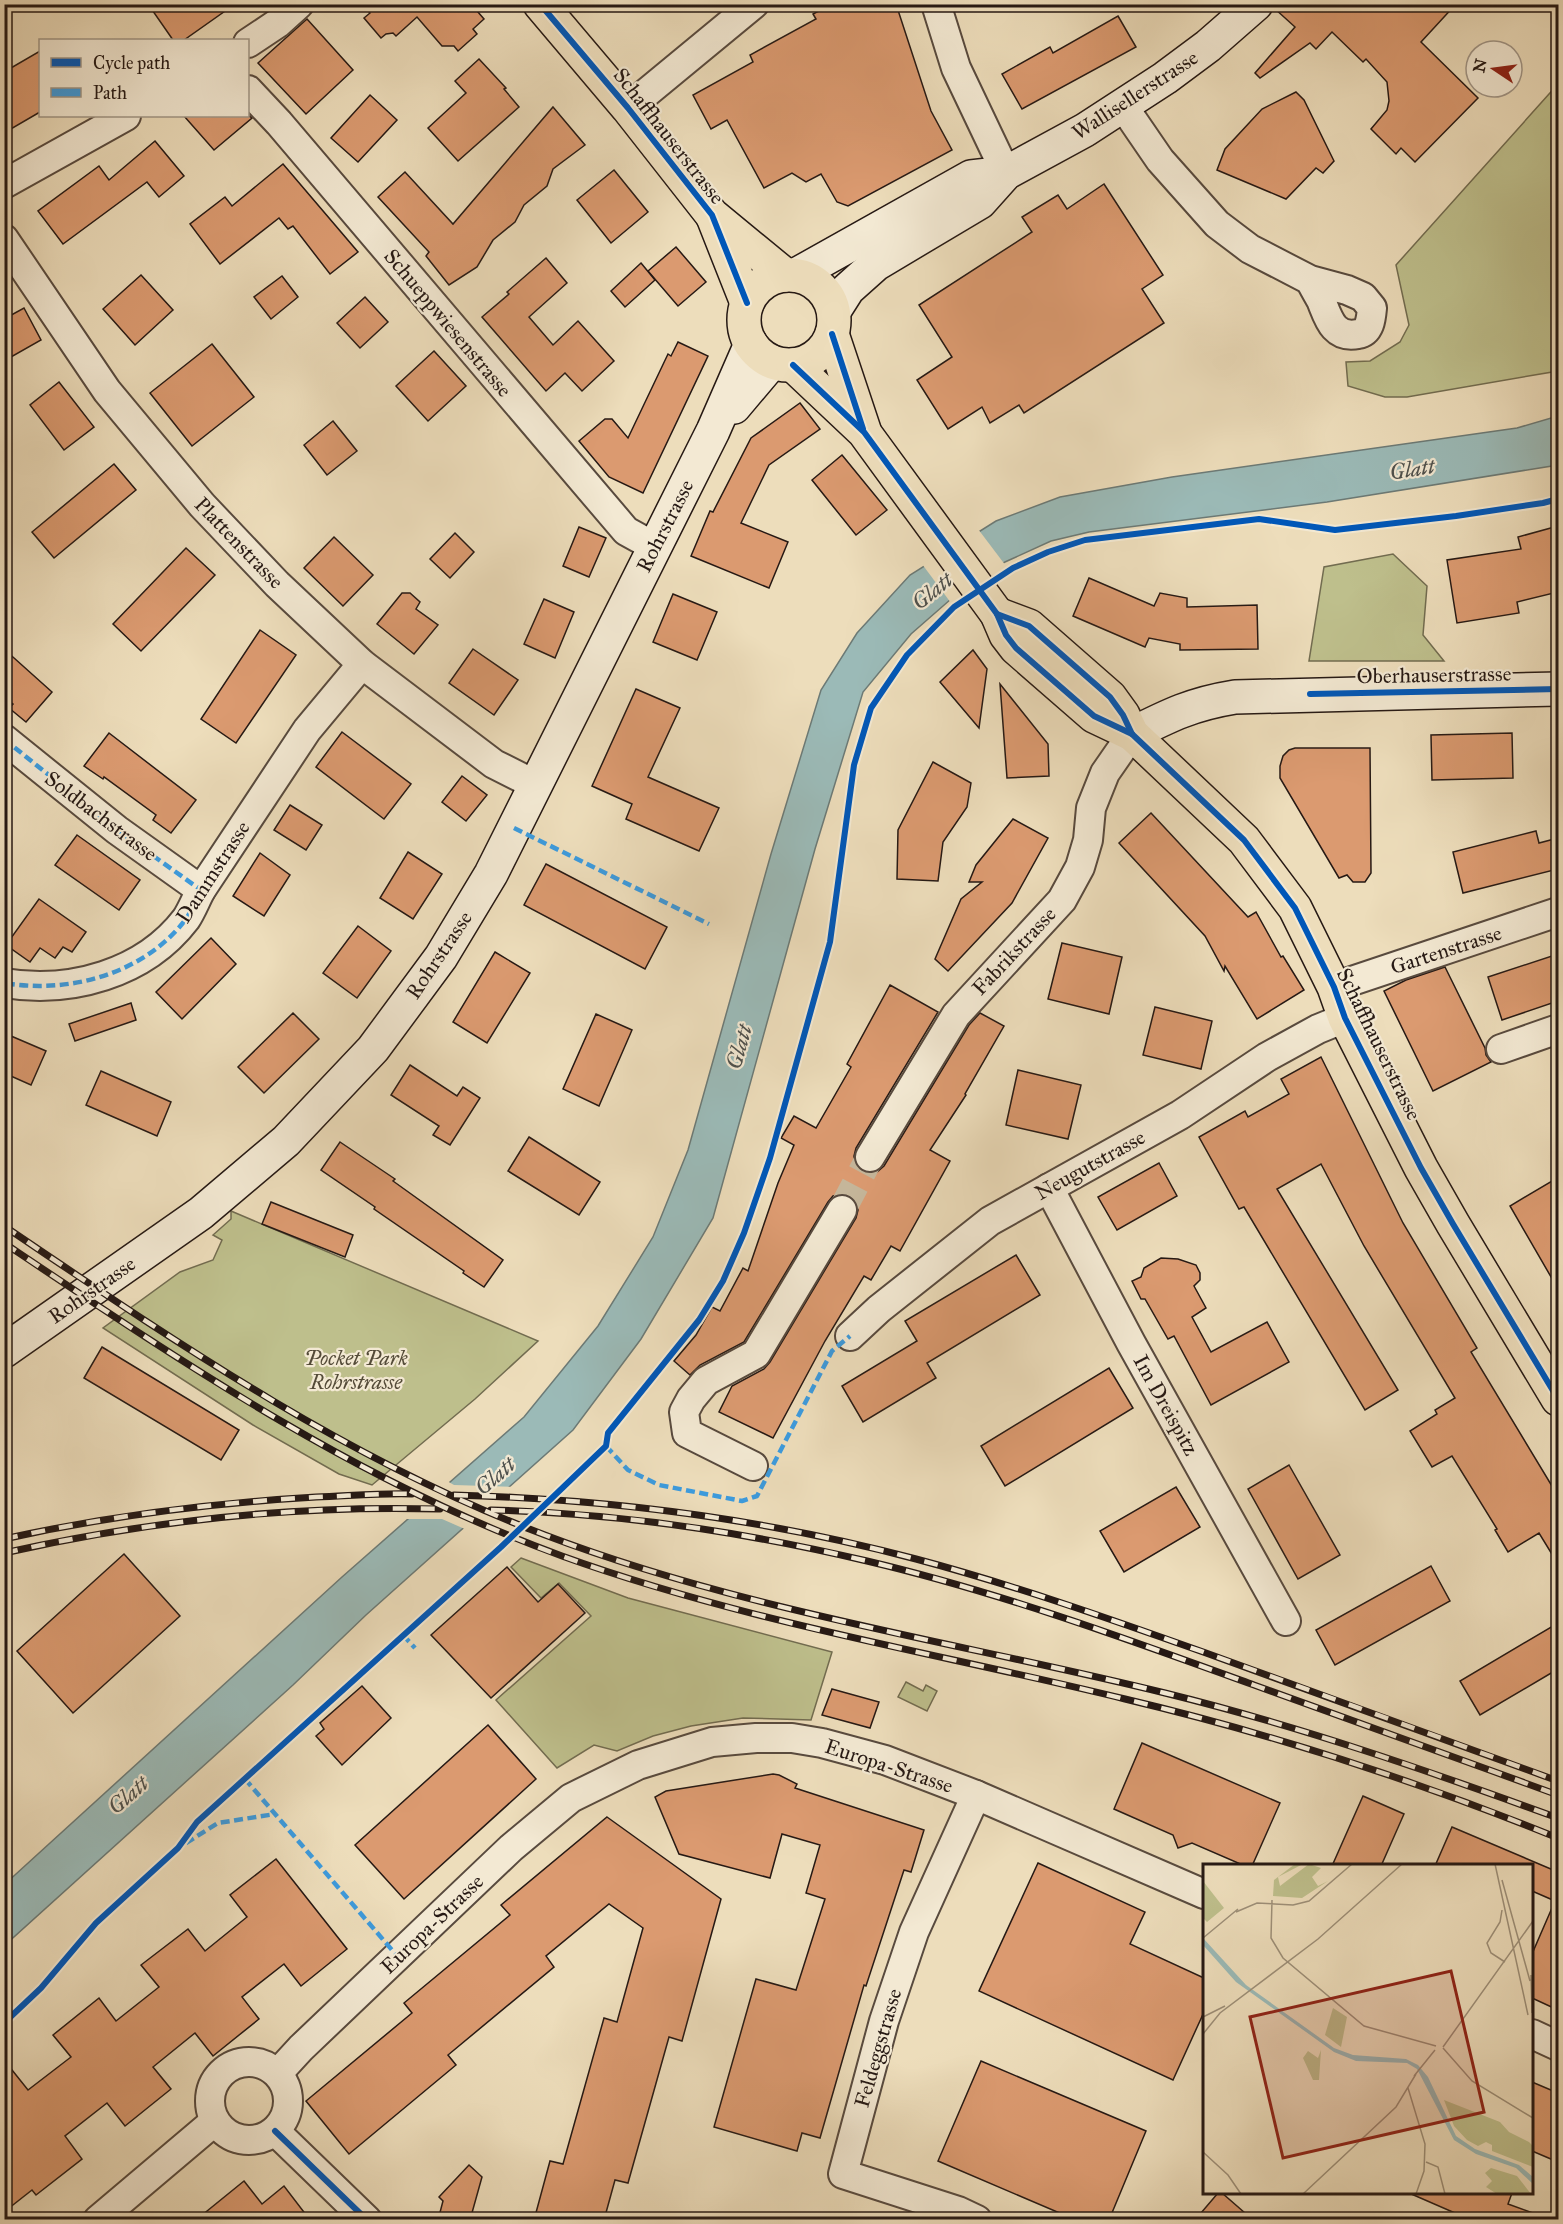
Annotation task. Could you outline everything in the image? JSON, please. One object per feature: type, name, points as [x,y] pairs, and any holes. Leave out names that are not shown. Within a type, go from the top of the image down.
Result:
[{"type":"main road","name":"Schaffhauserstrasse","points":[[540,4],[628,108],[712,215],[790,275],[807,278],[825,291],[864,432]]},
{"type":"main road","name":"Wallisellerstrasse","points":[[833,323],[848,289],[876,264],[980,202],[1006,173],[1123,106],[1208,46],[1256,4]]},
{"type":"main road","name":"Wallisellerstrasse","points":[[790,275],[971,177],[1006,173]]},
{"type":"main road","name":"Schaffhauserstrasse","points":[[712,215],[747,303],[744,317],[745,331],[772,357],[864,432],[994,610],[1011,642],[1094,716],[1132,734],[1244,840],[1295,908],[1334,987],[1346,1018],[1437,1196],[1558,1399]]},
{"type":"main road","points":[[747,303],[753,292],[762,284],[773,277],[790,275]]},
{"type":"main road","points":[[772,357],[806,362],[818,355],[826,346],[833,323]]},
{"type":"main road","name":"Rohrstrasse","points":[[4,1351],[201,1213],[286,1141],[373,1049],[441,957],[491,874],[713,431],[772,357]]},
{"type":"main road","name":"Oberhauserstrasse","points":[[1132,734],[1177,711],[1205,702],[1234,697],[1558,689]]},
{"type":"street","points":[[249,42],[272,27],[299,4]]},
{"type":"street","points":[[628,108],[754,4]]},
{"type":"street","points":[[936,4],[956,68],[1006,173]]},
{"type":"street","name":"Schueppwiesenstrasse","points":[[249,91],[626,531],[655,547]]},
{"type":"street","points":[[1123,106],[1160,160],[1217,224],[1250,249],[1310,280]]},
{"type":"street","points":[[4,184],[124,117]]},
{"type":"street","name":"Plattenstrasse","points":[[4,239],[107,391],[201,505],[277,584],[362,664],[494,764],[536,785]]},
{"type":"street","name":"Dammstrasse","points":[[4,982],[30,987],[74,984],[111,973],[148,954],[187,918],[201,890],[307,730],[362,664]]},
{"type":"street","name":"Fabrikstrasse","points":[[870,1158],[956,1015],[1062,900],[1080,867],[1088,840],[1091,808],[1105,773],[1132,734]]},
{"type":"street","name":"Soldbachstrasse","points":[[4,739],[117,830],[201,890]]},
{"type":"street","name":"Gartenstrasse","points":[[1334,987],[1558,912]]},
{"type":"street","name":"Neugutstrasse","points":[[850,1336],[879,1309],[990,1221],[1180,1115],[1267,1058],[1318,1029],[1346,1018]]},
{"type":"street","points":[[1501,1049],[1558,1029]]},
{"type":"street","name":"Im Dreispitz","points":[[1049,1188],[1131,1343],[1286,1621]]},
{"type":"street","points":[[753,1466],[687,1433],[684,1412],[691,1399],[706,1381],[756,1354],[842,1209]]},
{"type":"street","name":"Europa-Strasse","points":[[278,2073],[511,1848],[571,1798],[638,1765],[712,1742],[792,1738],[822,1743],[885,1760],[976,1795],[1203,1894]]},
{"type":"street","name":"Feldeggstrasse","points":[[976,1795],[914,1932],[884,2021],[843,2174],[958,2211],[977,2220]]},
{"type":"street","points":[[1533,2034],[1558,2046]]},
{"type":"street","points":[[243,2061],[268,2066],[278,2073],[285,2084],[288,2096],[283,2121],[275,2131],[265,2137],[243,2140],[222,2130],[210,2109],[213,2084],[220,2073],[243,2061]]},
{"type":"street","points":[[98,2220],[215,2121]]},
{"type":"street","points":[[275,2131],[367,2220]]},
{"type":"green space","points":[[1558,84],[1558,371],[1407,397],[1385,397],[1348,386],[1346,362],[1370,361],[1400,342],[1409,325],[1396,265]]},
{"type":"green space","points":[[1393,554],[1427,586],[1423,635],[1444,661],[1309,661],[1324,567]]},
{"type":"green space","name":"Pocket Park Rohrstrasse","points":[[231,1211],[538,1341],[475,1399],[372,1485],[339,1474],[253,1425],[103,1328],[180,1272],[213,1260],[222,1240],[213,1235],[231,1219]]},
{"type":"green space","points":[[521,1558],[628,1598],[832,1652],[811,1720],[743,1718],[691,1726],[653,1736],[617,1751],[594,1745],[557,1768],[496,1700],[591,1616],[559,1583],[541,1598],[511,1567]]},
{"type":"green space","points":[[906,1682],[923,1691],[926,1685],[937,1691],[927,1711],[898,1697]]},
{"type":"water","name":"Glatt","points":[[1558,416],[1558,465],[1327,502],[1089,532],[1051,541],[1005,562],[951,599],[911,634],[863,692],[815,849],[713,1218],[641,1339],[573,1430],[366,1615],[293,1685],[5,1945],[5,1884],[342,1577],[524,1417],[598,1326],[653,1237],[688,1150],[771,854],[821,690],[857,633],[910,575],[996,521],[1060,497],[1172,477],[1517,428]]},
{"type":"pier","points":[[978,529],[1006,566],[951,603],[922,564]]},
{"type":"pier","points":[[447,1481],[454,1485],[516,1487],[467,1530],[442,1519],[404,1519]]},
{"type":"building","points":[[148,4],[235,4],[185,39],[172,39]]},
{"type":"building","points":[[362,4],[471,4],[484,19],[473,29],[477,34],[458,51],[454,46],[442,46],[417,17],[396,36],[393,33],[381,38],[364,18],[370,13]]},
{"type":"building","points":[[832,4],[896,4],[931,111],[952,150],[848,206],[837,202],[821,174],[806,182],[792,173],[764,188],[727,120],[711,129],[693,95],[753,62],[750,55],[816,19],[813,14]]},
{"type":"building","points":[[1274,4],[1456,4],[1421,42],[1464,84],[1464,99],[1477,99],[1415,162],[1401,148],[1396,154],[1371,129],[1387,110],[1389,101],[1387,82],[1366,59],[1363,62],[1332,32],[1316,49],[1310,43],[1260,78],[1255,73],[1295,27],[1274,8]]},
{"type":"building","points":[[1118,16],[1136,47],[1022,109],[1002,74],[1050,47],[1053,53]]},
{"type":"building","points":[[307,19],[353,70],[306,114],[258,63]]},
{"type":"building","points":[[39,52],[39,113],[4,133],[4,72]]},
{"type":"building","points":[[479,59],[506,88],[504,89],[519,107],[458,161],[428,128],[466,93],[455,81]]},
{"type":"building","points":[[1296,92],[1304,100],[1334,161],[1323,173],[1316,168],[1286,199],[1217,170],[1225,149],[1262,109]]},
{"type":"building","points":[[370,95],[397,120],[358,162],[331,138]]},
{"type":"building","points":[[553,107],[585,145],[553,169],[547,186],[524,205],[515,222],[493,240],[477,267],[449,285],[426,256],[429,252],[378,197],[405,172],[453,224]]},
{"type":"building","points":[[249,116],[252,118],[214,150],[185,117]]},
{"type":"building","points":[[155,141],[184,176],[159,197],[147,182],[63,244],[38,211],[99,166],[109,180]]},
{"type":"building","points":[[283,164],[358,252],[330,274],[293,226],[288,229],[279,218],[220,264],[190,224],[225,197],[232,206]]},
{"type":"building","points":[[614,170],[648,212],[611,243],[577,200]]},
{"type":"building","points":[[1104,184],[1163,275],[1142,289],[1164,323],[1024,413],[1019,405],[990,423],[982,407],[948,429],[917,380],[952,357],[919,305],[1032,232],[1022,217],[1058,195],[1067,209]]},
{"type":"building","points":[[676,247],[706,282],[678,306],[648,271]]},
{"type":"building","points":[[546,258],[567,283],[529,317],[553,345],[578,321],[614,361],[582,391],[565,373],[546,391],[482,317]]},
{"type":"building","points":[[641,263],[655,280],[625,307],[611,291]]},
{"type":"building","points":[[141,275],[173,310],[135,345],[103,309]]},
{"type":"building","points":[[282,276],[298,297],[271,319],[254,297]]},
{"type":"building","points":[[365,297],[388,322],[360,348],[337,323]]},
{"type":"building","points":[[24,308],[41,340],[11,357],[4,346],[4,319]]},
{"type":"building","points":[[678,342],[708,356],[643,493],[609,477],[579,441],[605,419],[612,419],[628,438],[668,354],[671,356]]},
{"type":"building","points":[[212,344],[254,397],[192,446],[150,393]]},
{"type":"building","points":[[434,351],[466,386],[428,421],[396,386]]},
{"type":"building","points":[[59,382],[94,427],[64,450],[30,405]]},
{"type":"building","points":[[800,403],[820,429],[769,465],[741,523],[788,542],[769,588],[691,556],[710,511],[713,512],[751,438]]},
{"type":"building","points":[[333,421],[357,451],[327,475],[304,445]]},
{"type":"building","points":[[842,455],[887,510],[856,535],[812,480]]},
{"type":"building","points":[[114,464],[136,490],[54,558],[32,532]]},
{"type":"building","points":[[1558,526],[1558,592],[1517,602],[1519,613],[1457,623],[1447,560],[1521,549],[1518,537]]},
{"type":"building","points":[[579,527],[606,538],[589,577],[563,566]]},
{"type":"building","points":[[455,533],[474,552],[450,578],[430,559]]},
{"type":"building","points":[[334,537],[373,575],[343,606],[304,568]]},
{"type":"building","points":[[186,548],[215,575],[141,651],[113,624]]},
{"type":"building","points":[[1089,578],[1154,606],[1160,593],[1187,598],[1187,607],[1257,605],[1258,649],[1180,650],[1180,644],[1149,638],[1145,647],[1073,616]]},
{"type":"building","points":[[402,593],[410,593],[420,602],[416,609],[438,625],[414,654],[377,624]]},
{"type":"building","points":[[673,594],[717,612],[697,660],[653,642]]},
{"type":"building","points":[[544,599],[574,612],[555,658],[524,644]]},
{"type":"building","points":[[260,630],[296,655],[236,743],[201,719]]},
{"type":"building","points":[[4,649],[52,692],[26,722],[9,708],[13,704],[4,697]]},
{"type":"building","points":[[473,649],[518,680],[494,715],[449,683]]},
{"type":"building","points":[[973,650],[987,669],[979,728],[940,682]]},
{"type":"building","points":[[1000,684],[1048,744],[1049,776],[1007,778]]},
{"type":"building","points":[[636,689],[680,708],[648,777],[719,808],[699,851],[626,819],[632,804],[592,786]]},
{"type":"building","points":[[342,732],[411,784],[384,819],[316,767]]},
{"type":"building","points":[[109,733],[196,800],[171,833],[153,820],[156,815],[104,777],[103,779],[84,766]]},
{"type":"building","points":[[1512,733],[1513,778],[1432,780],[1431,735]]},
{"type":"building","points":[[1295,748],[1370,748],[1371,873],[1365,882],[1353,882],[1347,875],[1339,878],[1280,778],[1283,756]]},
{"type":"building","points":[[933,762],[971,783],[967,807],[943,842],[938,881],[897,879],[898,830]]},
{"type":"building","points":[[462,776],[487,795],[466,821],[442,802]]},
{"type":"building","points":[[290,805],[322,825],[306,850],[274,830]]},
{"type":"building","points":[[1151,813],[1248,917],[1256,912],[1281,957],[1283,956],[1304,990],[1257,1019],[1225,966],[1224,971],[1205,936],[1119,843]]},
{"type":"building","points":[[1013,819],[1048,838],[1012,903],[948,971],[935,959],[961,899],[982,882],[969,882],[976,865]]},
{"type":"building","points":[[1536,831],[1539,843],[1558,838],[1558,869],[1463,893],[1453,852]]},
{"type":"building","points":[[77,835],[140,880],[119,910],[55,865]]},
{"type":"building","points":[[408,852],[442,874],[413,919],[380,898]]},
{"type":"building","points":[[260,853],[290,875],[264,916],[233,896]]},
{"type":"building","points":[[546,864],[667,927],[645,969],[524,905]]},
{"type":"building","points":[[39,899],[86,932],[72,952],[63,947],[55,958],[40,948],[30,962],[6,945]]},
{"type":"building","points":[[358,926],[391,951],[357,998],[323,973]]},
{"type":"building","points":[[211,938],[236,964],[182,1019],[156,992]]},
{"type":"building","points":[[1062,943],[1122,957],[1109,1014],[1048,999]]},
{"type":"building","points":[[495,952],[530,973],[487,1043],[453,1022]]},
{"type":"building","points":[[1558,954],[1558,1001],[1502,1020],[1488,977]]},
{"type":"building","points":[[1445,967],[1491,1062],[1433,1091],[1384,991],[1406,980]]},
{"type":"building","points":[[890,985],[938,1012],[856,1148],[855,1164],[862,1171],[877,1172],[884,1166],[969,1025],[980,1013],[1004,1026],[966,1095],[930,1150],[950,1161],[900,1251],[891,1246],[871,1280],[864,1276],[825,1341],[773,1438],[719,1412],[732,1386],[764,1369],[770,1362],[856,1218],[858,1210],[856,1201],[851,1196],[842,1194],[833,1196],[828,1202],[744,1342],[700,1365],[690,1375],[674,1361],[696,1335],[712,1307],[720,1311],[743,1268],[748,1271],[778,1183],[794,1145],[781,1138],[794,1116],[816,1128],[851,1067],[847,1064]]},
{"type":"building","points":[[131,1003],[136,1020],[75,1041],[69,1024]]},
{"type":"building","points":[[1155,1007],[1212,1021],[1201,1069],[1143,1055]]},
{"type":"building","points":[[293,1013],[319,1039],[264,1093],[238,1067]]},
{"type":"building","points":[[596,1014],[632,1030],[599,1106],[563,1089]]},
{"type":"building","points":[[4,1033],[46,1051],[31,1085],[4,1073]]},
{"type":"building","points":[[1321,1057],[1403,1223],[1477,1348],[1471,1352],[1558,1496],[1558,1564],[1539,1533],[1508,1552],[1495,1530],[1497,1529],[1452,1456],[1432,1467],[1410,1431],[1437,1414],[1435,1410],[1455,1398],[1364,1246],[1321,1164],[1277,1189],[1398,1390],[1365,1410],[1244,1207],[1239,1209],[1199,1137],[1245,1111],[1248,1117],[1289,1094],[1281,1079]]},
{"type":"building","points":[[410,1065],[457,1096],[463,1087],[480,1098],[450,1145],[433,1135],[439,1126],[391,1095]]},
{"type":"building","points":[[1018,1070],[1081,1085],[1068,1139],[1006,1125]]},
{"type":"building","points":[[101,1071],[171,1102],[157,1136],[86,1105]]},
{"type":"building","points":[[529,1137],[600,1182],[579,1215],[508,1171]]},
{"type":"building","points":[[340,1142],[395,1179],[393,1181],[503,1260],[484,1287],[321,1170]]},
{"type":"building","points":[[1159,1163],[1177,1196],[1117,1230],[1098,1197]]},
{"type":"building","points":[[1552,1181],[1558,1193],[1558,1289],[1510,1206]]},
{"type":"building","points":[[271,1202],[353,1235],[345,1257],[262,1224]]},
{"type":"building","points":[[1016,1255],[1040,1295],[927,1363],[936,1378],[863,1422],[842,1386],[917,1341],[905,1321]]},
{"type":"building","points":[[1161,1258],[1178,1259],[1196,1265],[1200,1273],[1200,1280],[1194,1286],[1206,1308],[1192,1317],[1211,1352],[1267,1322],[1289,1362],[1211,1405],[1174,1336],[1168,1339],[1145,1299],[1141,1299],[1132,1281],[1141,1277],[1144,1268]]},
{"type":"building","points":[[102,1347],[239,1430],[221,1460],[84,1378]]},
{"type":"building","points":[[1109,1368],[1133,1408],[1005,1486],[981,1446]]},
{"type":"building","points":[[1289,1465],[1340,1555],[1298,1579],[1248,1489]]},
{"type":"building","points":[[1176,1487],[1200,1527],[1124,1572],[1100,1531]]},
{"type":"building","points":[[124,1554],[180,1616],[73,1713],[17,1651]]},
{"type":"building","points":[[1431,1566],[1450,1601],[1335,1665],[1316,1630]]},
{"type":"building","points":[[507,1567],[538,1602],[558,1584],[585,1613],[491,1698],[431,1635]]},
{"type":"building","points":[[1558,1623],[1558,1669],[1480,1715],[1460,1681]]},
{"type":"building","points":[[362,1686],[391,1718],[342,1765],[316,1736],[324,1729],[320,1723]]},
{"type":"building","points":[[832,1689],[879,1702],[870,1728],[822,1715]]},
{"type":"building","points":[[488,1725],[536,1779],[404,1899],[355,1845]]},
{"type":"building","points":[[1142,1743],[1280,1803],[1253,1864],[1240,1864],[1192,1843],[1178,1848],[1173,1835],[1114,1809]]},
{"type":"building","points":[[773,1774],[797,1784],[795,1788],[924,1830],[911,1872],[904,1870],[866,1986],[864,1985],[820,2138],[802,2133],[797,2151],[714,2127],[756,1979],[796,1990],[825,1899],[806,1893],[820,1845],[782,1834],[770,1878],[679,1854],[655,1797],[666,1791]]},
{"type":"building","points":[[1363,1796],[1404,1814],[1382,1864],[1333,1864]]},
{"type":"building","points":[[607,1817],[721,1899],[682,2041],[669,2037],[628,2183],[615,2180],[604,2220],[534,2220],[550,2161],[563,2164],[604,2018],[617,2022],[643,1928],[609,1904],[546,1956],[554,1967],[448,2055],[456,2065],[349,2154],[306,2101],[412,2013],[404,2003],[510,1915],[501,1905]]},
{"type":"building","points":[[1452,1827],[1558,1872],[1558,2010],[1533,1998],[1533,1952],[1555,1901],[1533,1891],[1533,1864],[1436,1864]]},
{"type":"building","points":[[276,1859],[347,1949],[301,1986],[284,1964],[242,1997],[259,2019],[213,2056],[195,2033],[153,2067],[171,2089],[125,2126],[107,2103],[65,2136],[82,2159],[36,2195],[32,2190],[4,2212],[4,2060],[28,2090],[71,2057],[53,2035],[99,1998],[116,2021],[159,1987],[141,1965],[188,1929],[205,1951],[247,1917],[230,1895]]},
{"type":"building","points":[[1038,1863],[1145,1912],[1130,1944],[1203,1978],[1203,2014],[1173,2080],[979,1991]]},
{"type":"building","points":[[981,2061],[1146,2131],[1109,2220],[1076,2220],[938,2161]]},
{"type":"building","points":[[1533,2082],[1558,2093],[1558,2162],[1533,2151]]},
{"type":"building","points":[[469,2165],[482,2177],[470,2220],[438,2220],[443,2201],[439,2197]]},
{"type":"building","points":[[244,2181],[262,2204],[284,2186],[310,2220],[196,2220]]},
{"type":"building","points":[[1217,2194],[1223,2194],[1253,2220],[1195,2220]]},
{"type":"building","points":[[1411,2194],[1512,2194],[1508,2204],[1544,2217],[1544,2220],[1471,2220]]},
{"type":"tunnel","points":[[842,1210],[870,1157]]},
{"type":"railway","points":[[4,1226],[200,1356],[333,1436],[402,1472],[545,1535],[621,1562],[774,1605],[1215,1706],[1363,1750],[1558,1818]]},
{"type":"railway","points":[[4,1243],[205,1375],[343,1456],[414,1493],[562,1556],[701,1600],[771,1618],[1054,1682],[1235,1727],[1398,1778],[1558,1838]]},
{"type":"railway","points":[[4,1539],[121,1517],[199,1507],[316,1497],[412,1494]]},
{"type":"railway","points":[[454,1495],[571,1501],[687,1513],[802,1533],[916,1559],[1026,1591],[1134,1628],[1558,1781]]},
{"type":"railway","points":[[4,1553],[112,1532],[221,1518],[331,1510],[440,1509]]},
{"type":"railway","points":[[491,1510],[586,1515],[680,1526],[774,1541],[916,1573],[1111,1634],[1558,1795]]},
{"type":"marked path","points":[[4,739],[117,830],[201,890],[186,919],[169,938],[149,954],[127,966],[104,976],[80,982],[29,986],[4,983]]},
{"type":"marked path","points":[[514,828],[709,924]]},
{"type":"marked path","points":[[606,1446],[628,1470],[659,1485],[742,1501],[757,1496],[832,1351],[850,1336]]},
{"type":"marked path","points":[[403,1635],[415,1648]]},
{"type":"marked path","points":[[245,1779],[398,1957]]},
{"type":"marked path","points":[[186,1843],[218,1823],[275,1814]]},
{"type":"cycle path","points":[[540,4],[628,108],[712,215],[747,303]]},
{"type":"cycle path","points":[[832,334],[863,429]]},
{"type":"cycle path","points":[[793,365],[864,432],[997,614],[1006,635],[1016,648],[1094,716],[1132,734]]},
{"type":"cycle path","points":[[4,2023],[41,1988],[96,1923],[178,1848],[197,1822],[501,1547],[606,1446],[608,1433],[699,1320],[723,1281],[744,1233],[770,1158],[830,942],[854,765],[871,708],[907,655],[954,607],[1013,568],[1048,552],[1085,540],[1259,519],[1335,530],[1456,516],[1558,499]]},
{"type":"cycle path","points":[[997,614],[1029,626],[1110,697],[1123,715],[1132,734],[1244,840],[1295,908],[1334,987],[1345,1018],[1421,1168],[1558,1399]]},
{"type":"cycle path","points":[[1310,694],[1558,689]]},
{"type":"cycle path","points":[[275,2131],[367,2220]]}]
